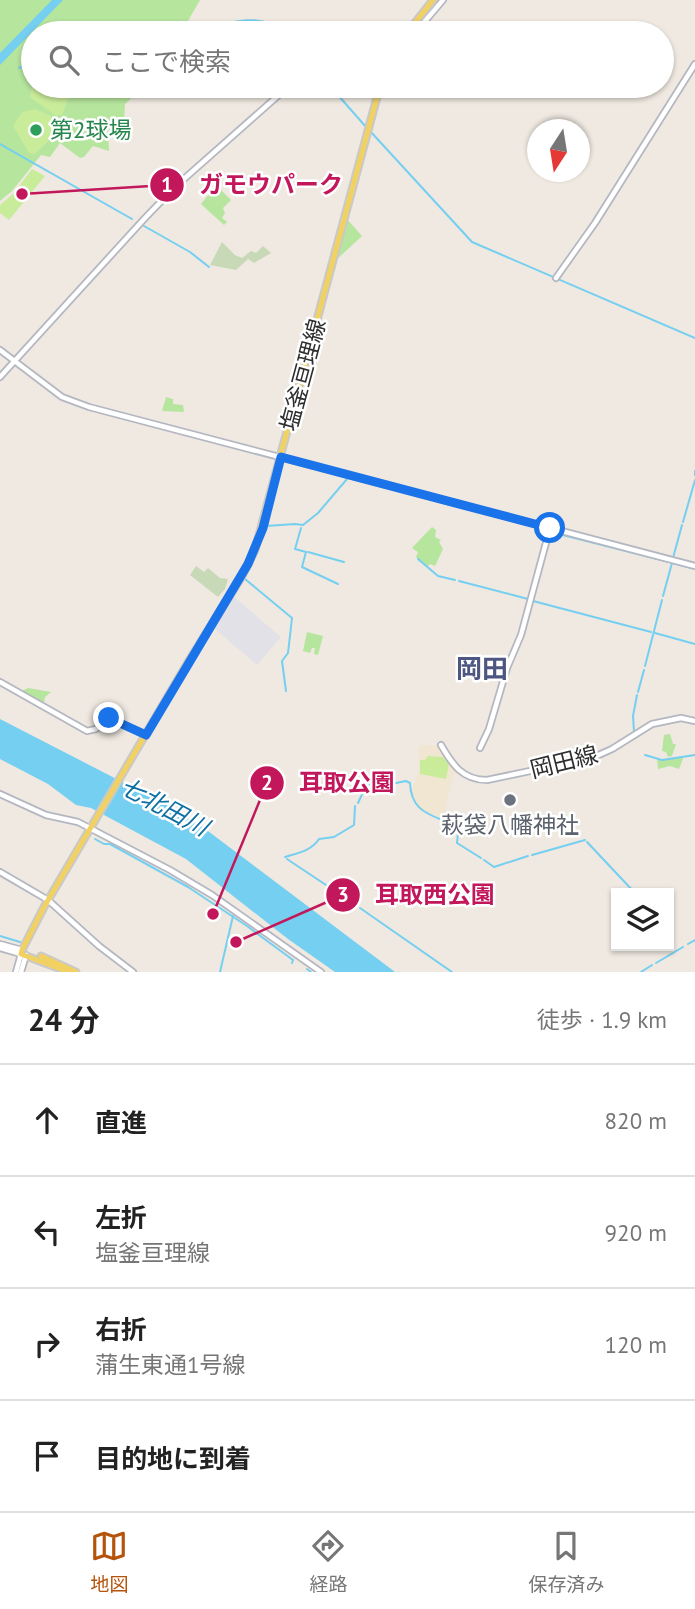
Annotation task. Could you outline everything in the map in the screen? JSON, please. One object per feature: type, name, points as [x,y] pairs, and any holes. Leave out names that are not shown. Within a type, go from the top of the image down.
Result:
[{"type":"main road","points":[[415,21],[433,0]]},
{"type":"main road","name":"塩釜亘理線","points":[[26,947],[58,881],[248,564],[263,528],[367,128],[378,98]]},
{"type":"main road","points":[[26,947],[69,972]]},
{"type":"main road","points":[[26,947],[76,972]]},
{"type":"street","points":[[425,21],[443,0]]},
{"type":"street","points":[[674,97],[695,64]]},
{"type":"street","points":[[0,377],[20,365],[145,218],[176,186],[275,98]]},
{"type":"street","points":[[556,278],[595,223],[674,98]]},
{"type":"street","points":[[0,350],[53,392],[70,401],[695,566]]},
{"type":"street","points":[[480,748],[489,729],[506,668],[521,635],[550,528]]},
{"type":"street","points":[[0,682],[87,731],[96,729],[109,718],[146,735]]},
{"type":"street","name":"岡田線","points":[[441,745],[461,772],[472,778],[487,780],[592,758],[652,724],[681,718],[695,721]]},
{"type":"street","points":[[0,794],[46,815],[76,821],[92,828],[212,895],[321,972]]},
{"type":"street","points":[[0,872],[48,900],[99,946],[133,972]]},
{"type":"street","points":[[0,946],[26,947],[18,972]]},
{"type":"shaded area","points":[[233,596],[281,637],[257,665],[214,628]]},
{"type":"shaded area","points":[[419,745],[439,746],[458,773],[453,775],[443,819],[421,810],[411,793],[419,771]]},
{"type":"green space","points":[[0,0],[200,0],[188,21],[21,21],[21,98],[132,98],[125,104],[124,119],[108,131],[109,151],[93,146],[80,158],[60,143],[50,157],[41,155],[12,191],[0,201]]},
{"type":"green space","points":[[31,98],[68,98],[62,115],[56,116]]},
{"type":"green space","name":"第2球場","points":[[36,109],[51,116],[57,132],[35,154],[29,153],[13,126],[22,112]]},
{"type":"green space","points":[[32,169],[45,176],[9,220],[0,213],[0,205],[13,194]]},
{"type":"green space","points":[[220,189],[231,200],[223,208],[225,213],[222,218],[227,222],[224,225],[201,204],[209,194],[212,196]]},
{"type":"green space","points":[[346,218],[362,236],[336,260]]},
{"type":"green space","points":[[222,242],[242,258],[251,251],[256,253],[263,246],[271,253],[254,263],[248,259],[236,270],[210,265]]},
{"type":"green space","points":[[166,397],[173,399],[173,404],[183,405],[184,412],[162,411]]},
{"type":"green space","points":[[432,527],[436,530],[435,537],[441,540],[439,542],[443,549],[435,566],[430,564],[427,567],[416,557],[418,552],[412,548]]},
{"type":"green space","points":[[196,566],[204,572],[208,568],[220,578],[228,579],[225,589],[218,597],[190,575]]},
{"type":"green space","points":[[307,632],[323,636],[318,655],[314,654],[315,648],[312,648],[310,653],[303,651]]},
{"type":"green space","points":[[28,688],[51,692],[45,697],[44,703],[22,691]]},
{"type":"green space","points":[[670,734],[673,744],[676,744],[672,756],[668,757],[666,752],[662,751],[664,735]]},
{"type":"green space","points":[[428,756],[443,757],[449,764],[446,779],[420,774],[420,760],[425,760]]},
{"type":"green space","points":[[684,756],[679,769],[670,766],[658,769],[657,758],[662,760]]},
{"type":"water","points":[[52,0],[63,0],[43,21],[31,21]]},
{"type":"water","points":[[21,32],[21,43],[0,65],[0,53]]},
{"type":"water","name":"七北田川","points":[[0,719],[167,805],[204,828],[395,972],[335,972],[288,939],[186,859],[91,808],[76,805],[48,784],[0,759]]},
{"type":"waterway","points":[[242,21],[257,21]]},
{"type":"waterway","points":[[341,98],[366,127]]},
{"type":"waterway","points":[[370,131],[472,242],[695,338]]},
{"type":"waterway","points":[[0,144],[132,219]]},
{"type":"waterway","points":[[144,226],[190,252],[209,267]]},
{"type":"waterway","points":[[266,526],[303,525],[318,513],[347,479]]},
{"type":"waterway","points":[[683,522],[695,480]]},
{"type":"waterway","points":[[504,519],[546,530]]},
{"type":"waterway","points":[[673,558],[682,525]]},
{"type":"waterway","points":[[301,528],[295,549],[306,552],[302,567],[338,584]]},
{"type":"waterway","points":[[551,532],[669,562]]},
{"type":"waterway","points":[[308,552],[344,562]]},
{"type":"waterway","points":[[418,559],[438,576],[455,580]]},
{"type":"waterway","points":[[672,563],[695,569]]},
{"type":"waterway","points":[[663,596],[672,563]]},
{"type":"waterway","points":[[245,579],[292,618],[288,653],[282,661],[286,691]]},
{"type":"waterway","points":[[459,581],[528,599]]},
{"type":"waterway","points":[[645,666],[662,600]]},
{"type":"waterway","points":[[533,601],[651,632]]},
{"type":"waterway","points":[[655,633],[695,644]]},
{"type":"waterway","points":[[638,692],[644,670]]},
{"type":"waterway","points":[[634,732],[633,716],[637,695]]},
{"type":"waterway","points":[[645,755],[662,760],[695,755]]},
{"type":"waterway","points":[[358,803],[365,788],[375,779],[381,779],[386,785],[406,781],[410,783],[415,803],[442,820]]},
{"type":"waterway","points":[[285,857],[304,851],[319,839],[334,837],[354,825],[355,806]]},
{"type":"waterway","points":[[444,820],[455,825],[457,843],[481,858]]},
{"type":"waterway","points":[[95,839],[110,844],[188,887],[247,926],[293,960],[292,963]]},
{"type":"waterway","points":[[532,855],[585,840]]},
{"type":"waterway","points":[[587,842],[630,888]]},
{"type":"waterway","points":[[484,860],[494,867],[528,856]]},
{"type":"waterway","points":[[287,859],[356,905]]},
{"type":"waterway","points":[[360,908],[452,972]]},
{"type":"waterway","points":[[220,972],[233,916]]},
{"type":"waterway","points":[[0,936],[20,942]]},
{"type":"waterway","points":[[688,944],[695,940]]},
{"type":"waterway","points":[[656,963],[683,947]]},
{"type":"waterway","points":[[641,972],[652,965]]},
{"type":"waterway","points":[[307,969],[311,972]]},
{"type":"place","name":"第2球場","points":[[36,130]]},
{"type":"place","name":"ガモウパーク","points":[[22,194]]},
{"type":"place","name":"萩袋八幡神社","points":[[510,800]]},
{"type":"place","name":"耳取公園","points":[[213,914]]},
{"type":"place","name":"耳取西公園","points":[[236,942]]},
{"type":"district","name":"岡田","points":[[482,669]]},
{"type":"route","points":[[109,718],[146,735],[236,587],[255,550],[281,457],[550,528]]}]
